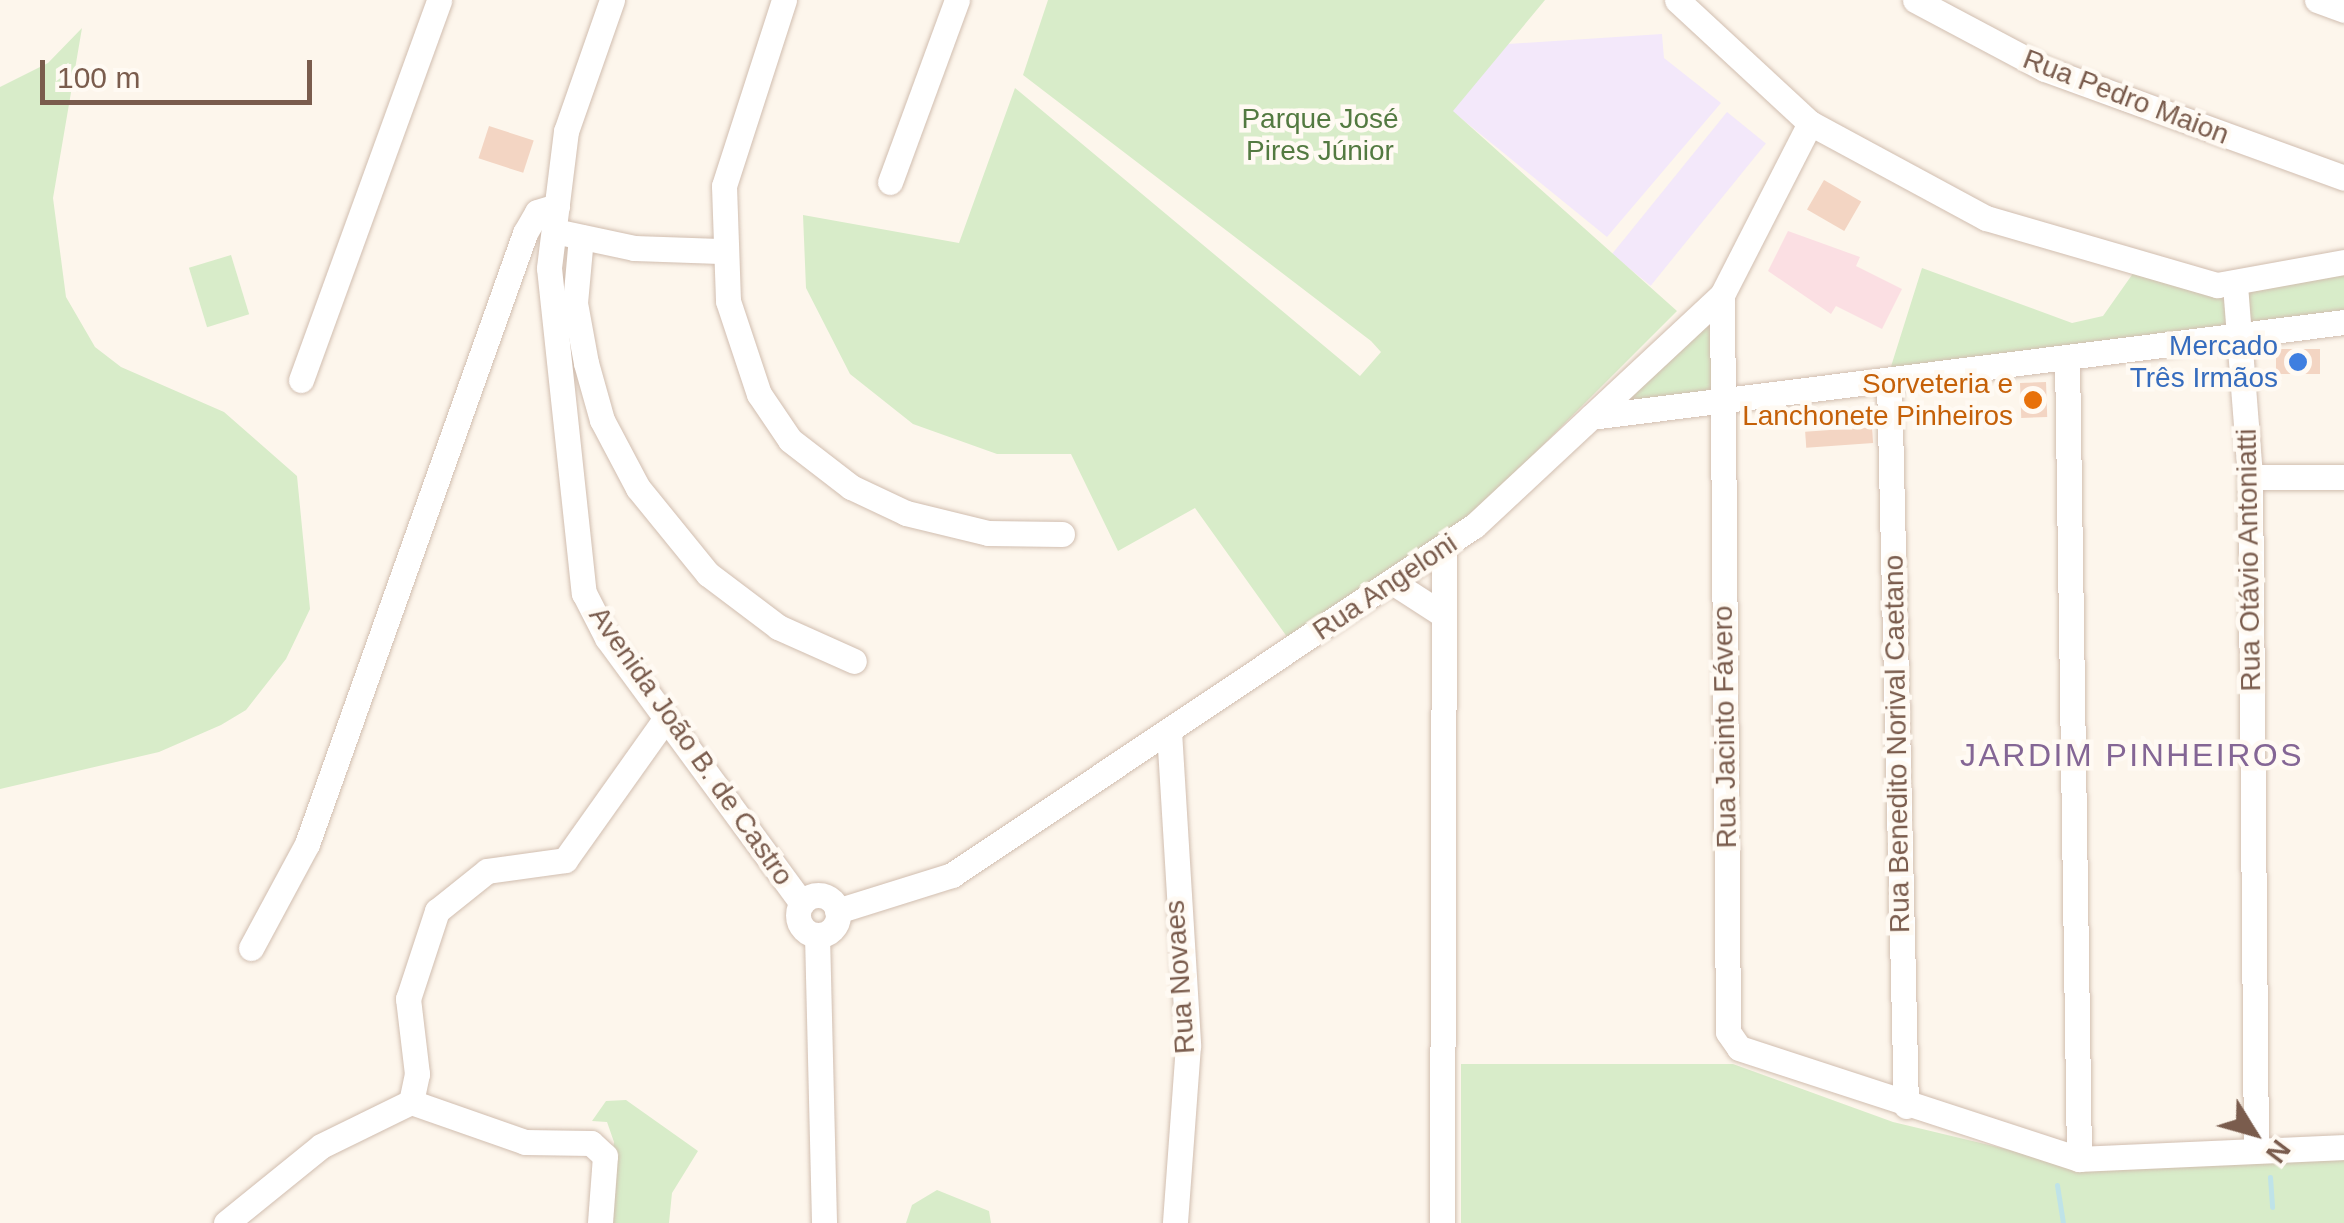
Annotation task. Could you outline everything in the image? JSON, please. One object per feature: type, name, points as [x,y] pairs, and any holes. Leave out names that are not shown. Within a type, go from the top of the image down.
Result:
[{"type":"street","points":[[301,380],[439,0]]},
{"type":"street","name":"Avenida João B. de Castro","points":[[612,0],[566,131],[549,329],[584,592],[666,718],[802,902]]},
{"type":"street","points":[[784,0],[724,186],[720,251],[738,344],[790,440],[850,487],[906,513],[988,533],[1062,534]]},
{"type":"street","points":[[890,182],[957,0]]},
{"type":"street","points":[[1677,0],[1810,123],[1986,218],[2133,266],[2243,284],[2344,262]]},
{"type":"street","name":"Rua Pedro Maion","points":[[1915,0],[2045,69],[2344,178]]},
{"type":"street","points":[[2317,0],[2344,10]]},
{"type":"street","name":"Rua Angeloni","points":[[837,911],[952,875],[1444,548],[1722,296],[1810,123]]},
{"type":"street","points":[[251,948],[307,844],[525,233],[538,212],[581,237],[720,251]]},
{"type":"street","points":[[581,237],[574,303],[586,363],[602,420],[638,488],[708,574],[778,627],[854,661]]},
{"type":"street","name":"Rua Otávio Antoniatti","points":[[2243,284],[2238,336],[2250,478],[2256,1146]]},
{"type":"street","name":"Rua Jacinto Fávero","points":[[1722,296],[1728,1032],[1739,1048],[1906,1106]]},
{"type":"street","points":[[1591,417],[1721,404],[2344,322]]},
{"type":"street","points":[[2067,358],[2079,1159]]},
{"type":"street","name":"Rua Benedito Norival Caetano","points":[[1889,381],[1906,1106]]},
{"type":"street","points":[[2250,478],[2344,477]]},
{"type":"street","points":[[1442,1223],[1444,548]]},
{"type":"street","points":[[1394,583],[1442,614]]},
{"type":"street","points":[[411,1102],[408,999],[436,911],[488,871],[565,860],[666,718]]},
{"type":"street","name":"Rua Novaes","points":[[1170,731],[1188,1045],[1174,1223]]},
{"type":"street","points":[[822,896],[837,911],[835,925],[818,935],[798,920],[802,902],[822,896]]},
{"type":"street","points":[[818,935],[824,1223]]},
{"type":"street","points":[[226,1223],[321,1146],[411,1102],[525,1142],[591,1142],[606,1156],[600,1223]]},
{"type":"street","points":[[1906,1106],[2079,1159],[2256,1146],[2344,1147]]},
{"type":"shaded area","points":[[1662,34],[1664,58],[1721,103],[1607,237],[1452,111],[1508,44]]},
{"type":"shaded area","points":[[1727,112],[1766,143],[1651,286],[1612,254]]},
{"type":"shaded area","points":[[1788,231],[1860,257],[1856,266],[1902,289],[1882,329],[1836,306],[1831,314],[1768,271]]},
{"type":"green space","name":"Parque José Pires Júnior","points":[[1048,0],[1545,0],[1453,111],[1677,311],[1470,518],[1290,641],[1195,508],[1118,551],[1071,454],[997,454],[913,424],[850,374],[806,288],[803,215],[959,243],[1015,88],[1360,376],[1381,352],[1023,75]]},
{"type":"green space","points":[[82,28],[53,198],[66,297],[95,347],[121,367],[224,412],[297,476],[310,609],[286,659],[246,710],[221,725],[159,752],[0,789],[0,87],[48,63]]},
{"type":"green space","points":[[231,255],[249,314],[207,327],[189,268]]},
{"type":"green space","points":[[1922,268],[2072,323],[2103,316],[2134,272],[2231,288],[2233,331],[1888,376]]},
{"type":"green space","points":[[2344,270],[2344,317],[2241,330],[2240,289]]},
{"type":"green space","points":[[1717,307],[1716,399],[1606,410]]},
{"type":"green space","points":[[1461,1064],[1733,1064],[1893,1122],[2072,1165],[2344,1147],[2344,1223],[1461,1223]]},
{"type":"green space","points":[[626,1100],[698,1151],[672,1193],[669,1223],[604,1223],[614,1142],[607,1122],[592,1121],[606,1101]]},
{"type":"green space","points":[[937,1190],[989,1211],[991,1223],[906,1223],[912,1205]]},
{"type":"building","points":[[489,126],[534,141],[523,173],[478,158]]},
{"type":"building","points":[[1824,180],[1861,201],[1844,231],[1807,209]]},
{"type":"building","name":"Mercado Três Irmãos","points":[[2276,349],[2320,349],[2320,374],[2276,374]]},
{"type":"building","name":"Sorveteria e Lanchonete Pinheiros","points":[[2046,382],[2047,417],[2021,418],[2020,383]]},
{"type":"building","points":[[1872,427],[1873,443],[1806,448],[1805,432]]},
{"type":"waterway","points":[[2270,1177],[2272,1207]]},
{"type":"waterway","points":[[2057,1185],[2063,1223]]},
{"type":"place","name":"Mercado Três Irmãos","points":[[2298,362]]},
{"type":"place","name":"Sorveteria e Lanchonete Pinheiros","points":[[2033,400]]},
{"type":"district","name":"JARDIM PINHEIROS","points":[[2132,755]]}]
